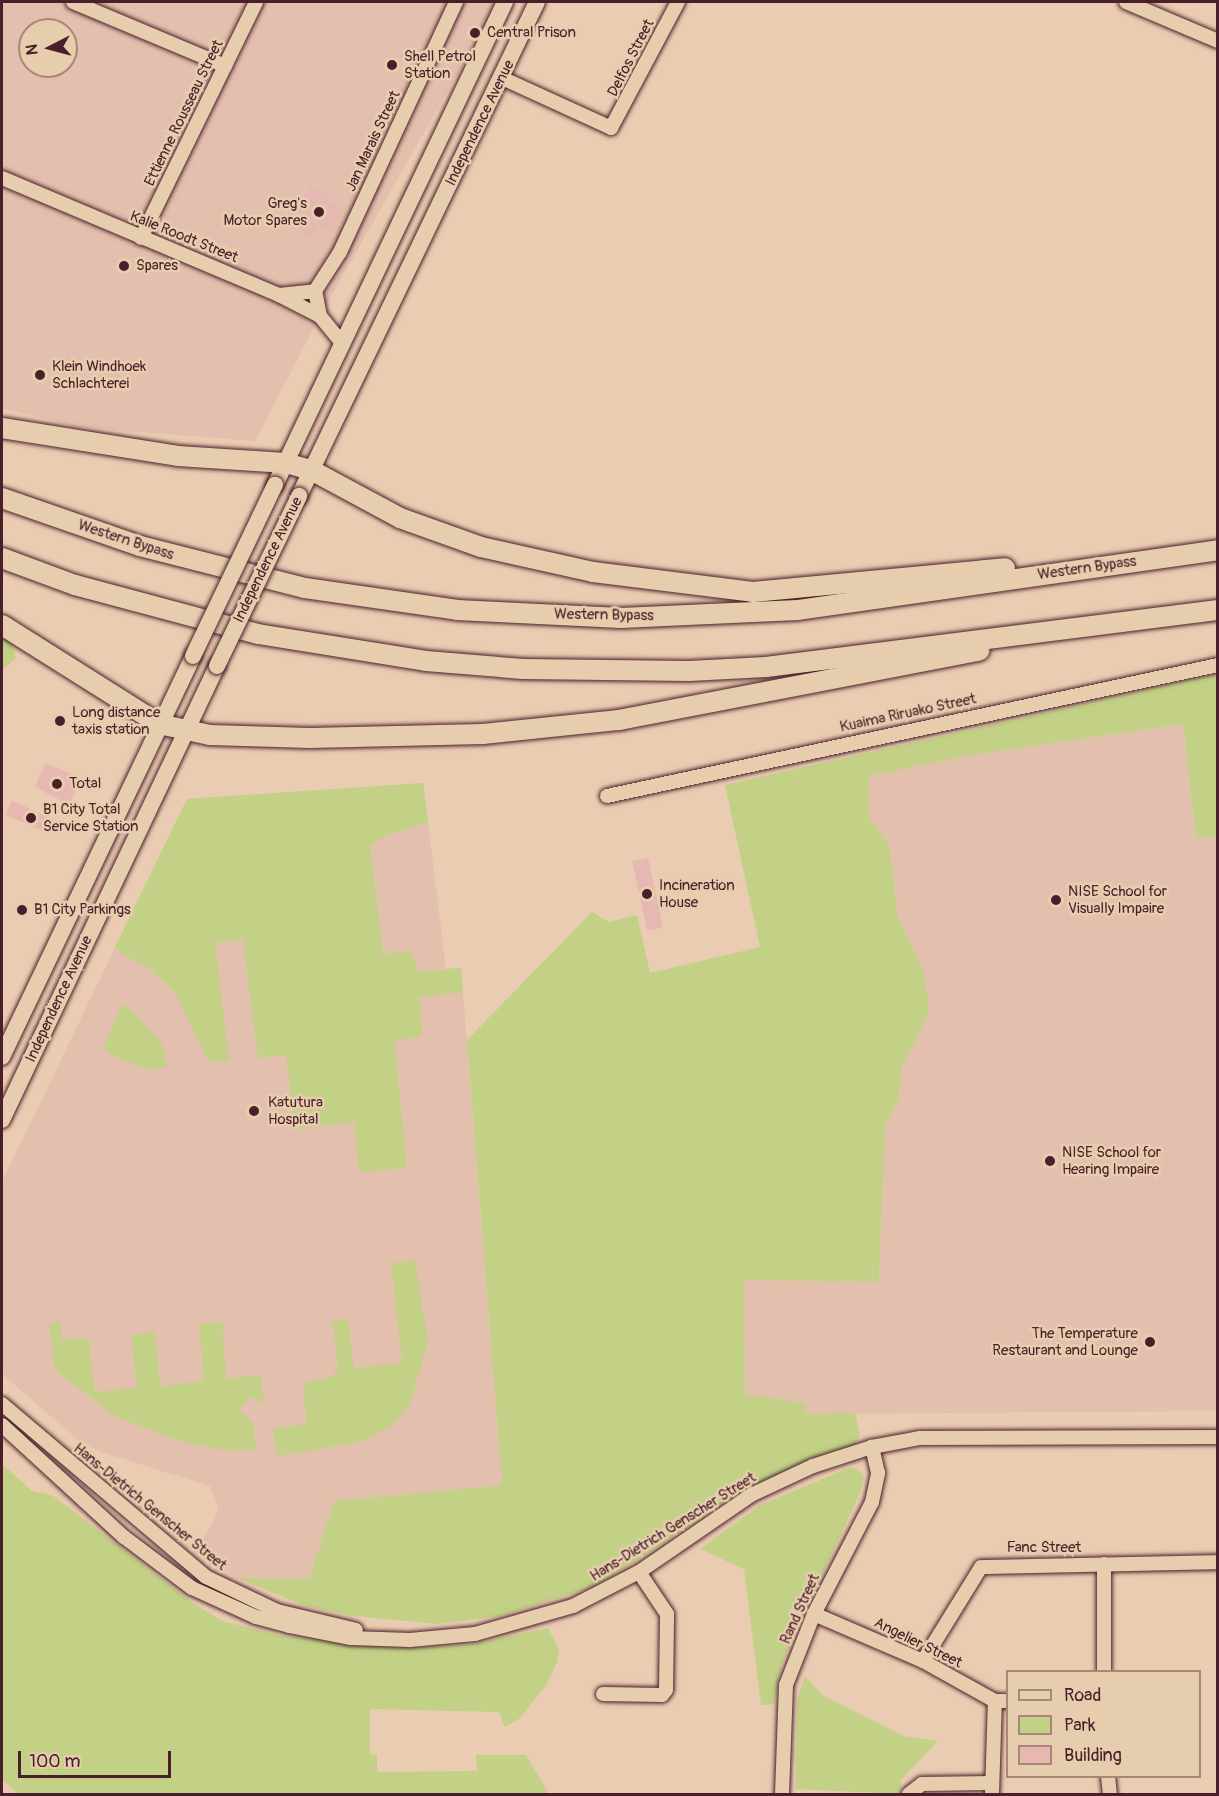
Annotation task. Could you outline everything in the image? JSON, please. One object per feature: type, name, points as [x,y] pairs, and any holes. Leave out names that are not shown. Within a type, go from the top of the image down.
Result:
[{"type":"highway","points":[[2,428],[178,456],[286,463],[311,470],[400,518],[481,547],[635,578],[753,592],[1064,562],[1099,565]]},
{"type":"highway","name":"Western Bypass","points":[[2,498],[190,560],[305,588],[458,610],[621,618],[798,610],[1099,565],[1218,550]]},
{"type":"highway","points":[[2,558],[96,592],[258,634],[426,661],[523,669],[689,671],[766,667],[1097,628],[1218,610]]},
{"type":"highway","points":[[2,625],[159,724],[187,731],[321,738],[540,729],[696,706],[1097,628]]},
{"type":"main road","name":"Independence Avenue","points":[[2,1057],[505,2]]},
{"type":"main road","name":"Independence Avenue","points":[[2,1120],[217,666],[537,2]]},
{"type":"street","points":[[73,2],[225,66]]},
{"type":"street","name":"Ettienne Rousseau Street","points":[[141,238],[256,2]]},
{"type":"street","name":"Jan Marais Street","points":[[315,291],[339,252],[456,2]]},
{"type":"street","name":"Delfos Street","points":[[502,78],[611,128],[678,2]]},
{"type":"street","points":[[1126,2],[1218,41]]},
{"type":"street","name":"Kalie Roodt Street","points":[[2,178],[279,295],[320,316],[342,343]]},
{"type":"street","points":[[279,295],[315,291],[320,316]]},
{"type":"street","name":"Kuaima Riruako Street","points":[[607,796],[1218,665]]},
{"type":"street","name":"Hans-Dietrich Genscher Street","points":[[2,1404],[179,1557],[221,1586],[277,1611],[396,1640]]},
{"type":"street","name":"Hans-Dietrich Genscher Street","points":[[2,1425],[124,1537],[192,1588],[256,1617],[289,1626],[396,1640],[459,1637],[528,1621],[573,1606],[639,1572],[751,1496],[813,1466],[872,1447],[920,1438],[1218,1437]]},
{"type":"street","name":"Rand Street","points":[[782,1794],[785,1693],[814,1614],[872,1502],[878,1473],[872,1447]]},
{"type":"street","name":"Fanc Street","points":[[923,1661],[981,1567],[1218,1562]]},
{"type":"street","points":[[1104,1564],[1104,1670]]},
{"type":"street","points":[[603,1694],[662,1695],[666,1690],[667,1614],[639,1572]]},
{"type":"street","name":"Angelier Street","points":[[814,1614],[923,1661],[1001,1701]]},
{"type":"street","points":[[909,1794],[922,1784],[991,1789],[1001,1701]]},
{"type":"street","points":[[1108,1778],[1110,1794]]},
{"type":"shaded area","points":[[2,2],[498,2],[320,316],[255,441],[77,427],[2,408]]},
{"type":"shaded area","points":[[1183,724],[1196,837],[1218,837],[1217,1411],[805,1414],[804,1403],[745,1394],[744,1279],[879,1282],[885,1127],[898,1100],[902,1067],[928,1016],[923,971],[898,917],[889,845],[868,815],[869,776],[971,755]]},
{"type":"shaded area","name":"Katutura Hospital","points":[[423,783],[446,969],[461,968],[502,1485],[334,1501],[310,1579],[237,1578],[196,1551],[216,1516],[218,1506],[210,1486],[98,1451],[78,1440],[2,1374],[2,1182],[187,799]]},
{"type":"green space","points":[[2,637],[12,643],[16,658],[2,670]]},
{"type":"green space","points":[[1217,674],[1217,837],[1196,837],[1183,724],[971,755],[869,776],[868,815],[889,845],[898,917],[923,971],[928,998],[928,1016],[902,1067],[898,1100],[885,1127],[879,1282],[744,1280],[745,1394],[804,1403],[806,1414],[855,1413],[860,1435],[854,1446],[750,1487],[596,1586],[500,1616],[438,1624],[352,1616],[306,1606],[237,1578],[309,1579],[334,1501],[502,1485],[467,1040],[592,912],[609,922],[637,915],[650,973],[760,947],[725,785]]},
{"type":"green space","points":[[423,783],[428,823],[388,834],[370,846],[383,954],[410,951],[418,971],[461,968],[463,992],[419,997],[422,1036],[394,1041],[407,1168],[359,1172],[354,1122],[295,1129],[286,1055],[258,1058],[243,940],[215,943],[229,1061],[209,1062],[175,993],[149,968],[114,949],[187,799]]},
{"type":"green space","points":[[127,1005],[163,1045],[166,1068],[147,1069],[109,1054],[104,1047],[120,1008]]},
{"type":"green space","points":[[415,1261],[428,1341],[411,1401],[396,1422],[364,1441],[277,1456],[273,1428],[307,1424],[303,1384],[332,1376],[338,1368],[333,1321],[348,1319],[354,1368],[402,1363],[391,1263]]},
{"type":"green space","points":[[60,1322],[62,1340],[88,1338],[95,1392],[137,1388],[131,1335],[155,1332],[160,1386],[204,1381],[199,1324],[222,1322],[227,1379],[261,1375],[264,1404],[250,1397],[239,1410],[253,1423],[256,1450],[223,1450],[176,1440],[115,1416],[55,1370],[49,1323]]},
{"type":"green space","points":[[2,1464],[32,1491],[52,1495],[197,1606],[223,1621],[282,1636],[410,1648],[473,1644],[548,1628],[559,1649],[557,1662],[547,1684],[519,1719],[505,1727],[499,1712],[370,1709],[370,1754],[377,1755],[377,1772],[477,1771],[476,1755],[526,1755],[549,1794],[18,1794],[2,1779]]},
{"type":"green space","points":[[849,1468],[857,1468],[864,1477],[860,1493],[782,1662],[774,1704],[761,1705],[744,1569],[700,1549],[760,1505]]},
{"type":"green space","points":[[805,1676],[822,1695],[904,1736],[938,1741],[901,1780],[900,1794],[796,1789],[797,1701]]},
{"type":"building","name":"Greg's Motor Spares","points":[[310,186],[332,197],[329,202],[342,210],[331,231],[318,224],[311,237],[289,225]]},
{"type":"building","name":"Total","points":[[45,763],[82,778],[69,805],[35,787]]},
{"type":"building","name":"B1 City Total Service Station","points":[[12,801],[55,820],[49,834],[6,815]]},
{"type":"building","name":"Incineration House","points":[[648,858],[663,927],[647,931],[632,861]]},
{"type":"place","name":"Central Prison","points":[[475,33]]},
{"type":"place","name":"Shell Petrol Station","points":[[392,65]]},
{"type":"place","name":"Greg's Motor Spares","points":[[319,212]]},
{"type":"place","name":"Spares","points":[[124,266]]},
{"type":"place","name":"Klein Windhoek Schlachterei","points":[[40,375]]},
{"type":"place","name":"Long distance taxis station","points":[[60,721]]},
{"type":"place","name":"Total","points":[[57,784]]},
{"type":"place","name":"B1 City Total Service Station","points":[[31,818]]},
{"type":"place","name":"Incineration House","points":[[647,894]]},
{"type":"place","name":"NISE School for Visually Impaire","points":[[1056,900]]},
{"type":"place","name":"B1 City Parkings","points":[[22,910]]},
{"type":"place","name":"Katutura Hospital","points":[[254,1111]]},
{"type":"place","name":"NISE School for Hearing Impaire","points":[[1050,1161]]},
{"type":"place","name":"The Temperature Restaurant and Lounge","points":[[1150,1342]]}]
